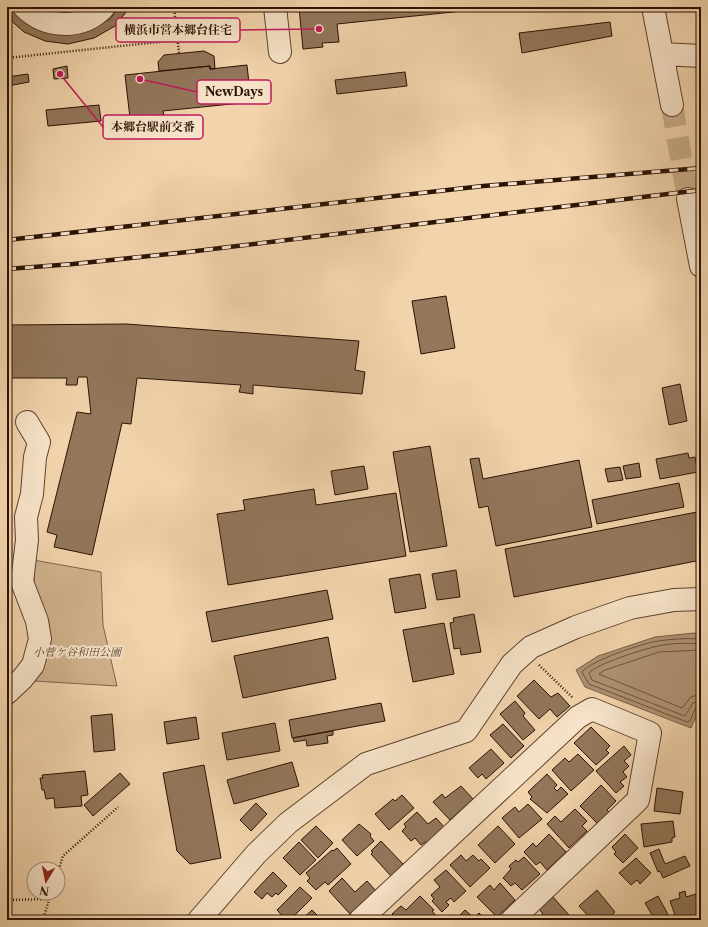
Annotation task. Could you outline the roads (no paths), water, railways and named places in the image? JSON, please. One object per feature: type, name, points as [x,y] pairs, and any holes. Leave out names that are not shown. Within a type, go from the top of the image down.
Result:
[{"type":"street","points":[[24,7],[31,14],[47,22],[67,24],[84,21],[99,13],[104,7]]},
{"type":"street","points":[[275,7],[280,52]]},
{"type":"street","points":[[652,7],[672,104]]},
{"type":"street","points":[[662,54],[701,56]]},
{"type":"street","points":[[688,199],[701,266]]},
{"type":"street","points":[[7,693],[22,679],[33,665],[40,639],[37,621],[22,582],[27,540],[26,517],[32,494],[35,457],[39,442],[27,422]]},
{"type":"street","points":[[200,920],[256,854],[283,828],[366,764],[466,731],[512,664],[531,647],[576,627],[630,608],[674,600],[701,599]]},
{"type":"street","points":[[371,916],[578,717],[592,710],[650,733],[638,800],[512,920]]},
{"type":"water","points":[[694,633],[701,635],[701,705],[691,728],[585,687],[576,670],[598,656],[655,637]]},
{"type":"tunnel","points":[[672,105],[688,199]]},
{"type":"railway","points":[[7,240],[483,186],[701,168]]},
{"type":"railway","points":[[7,269],[188,252],[701,190]]},
{"type":"place","name":"横浜市営本郷台住宅","points":[[319,29]]},
{"type":"place","name":"本郷台駅前交番","points":[[60,74]]},
{"type":"place","name":"NewDays","points":[[140,79]]},
{"type":"park label","name":"小菅ケ谷和田公園","points":[[77,652]]}]
